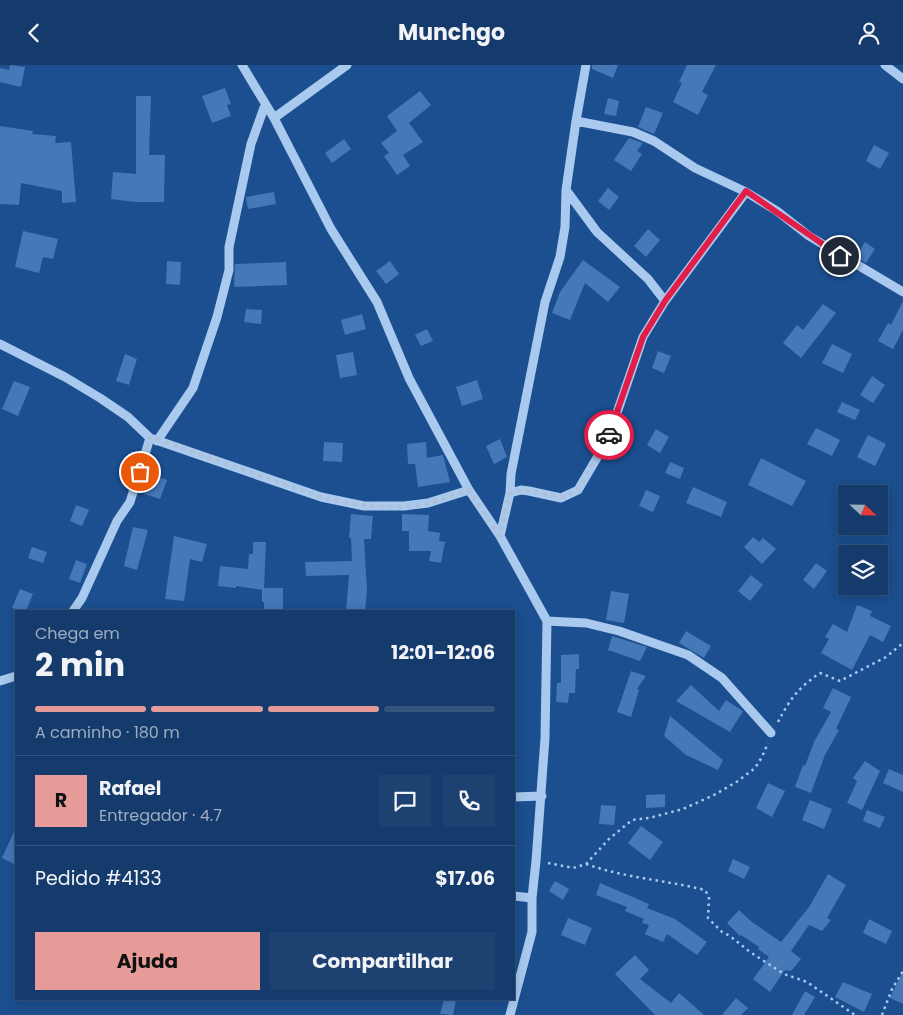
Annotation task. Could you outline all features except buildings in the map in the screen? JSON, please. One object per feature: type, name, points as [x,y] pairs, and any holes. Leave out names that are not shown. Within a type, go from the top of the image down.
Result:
[{"type":"street","points":[[242,65],[274,118],[331,229],[377,302],[409,378],[469,490],[500,536],[547,621],[545,738],[542,796],[532,898],[532,932],[515,996]]},
{"type":"street","points":[[274,118],[347,65]]},
{"type":"street","points":[[500,536],[510,493],[511,475],[545,302],[560,257],[566,190],[586,65]]},
{"type":"street","points":[[885,65],[903,79]]},
{"type":"street","points":[[74,610],[82,598],[117,521],[130,502],[154,439],[193,389],[217,317],[229,270],[229,247],[251,144],[265,105]]},
{"type":"street","points":[[576,121],[633,132],[672,151],[695,168],[746,191],[777,211],[809,236],[903,292]]},
{"type":"street","points":[[566,190],[596,232],[648,279],[665,301]]},
{"type":"street","points":[[510,493],[521,490],[561,497],[578,490],[608,439],[643,337],[665,301],[746,191]]},
{"type":"street","points":[[0,344],[65,377],[100,398],[128,417],[154,439],[321,497],[364,506],[404,506],[428,503],[469,490]]},
{"type":"street","points":[[547,621],[586,623],[619,631],[688,655],[722,678],[772,733]]},
{"type":"street","points":[[0,681],[15,676]]},
{"type":"street","points":[[515,797],[542,796]]},
{"type":"street","points":[[515,897],[532,898]]},
{"type":"street","points":[[510,1015],[514,1000]]},
{"type":"path","points":[[586,864],[609,839],[632,820],[650,818],[683,809],[714,795],[738,781],[755,768],[789,701],[804,684],[820,673],[840,681],[886,657],[903,643]]},
{"type":"path","points":[[536,861],[569,868],[586,864],[623,875],[682,884],[705,890],[709,897],[708,918],[722,932],[784,974],[807,982],[855,1015]]},
{"type":"path","points":[[882,1015],[892,989],[903,971]]},
{"type":"way so far","points":[[140,472],[150,437],[321,497],[364,506],[404,506],[428,503],[469,490],[500,536],[510,493],[521,490],[561,497],[578,490],[609,435]]},
{"type":"route","points":[[609,435],[643,337],[665,301],[746,191],[840,256]]}]
